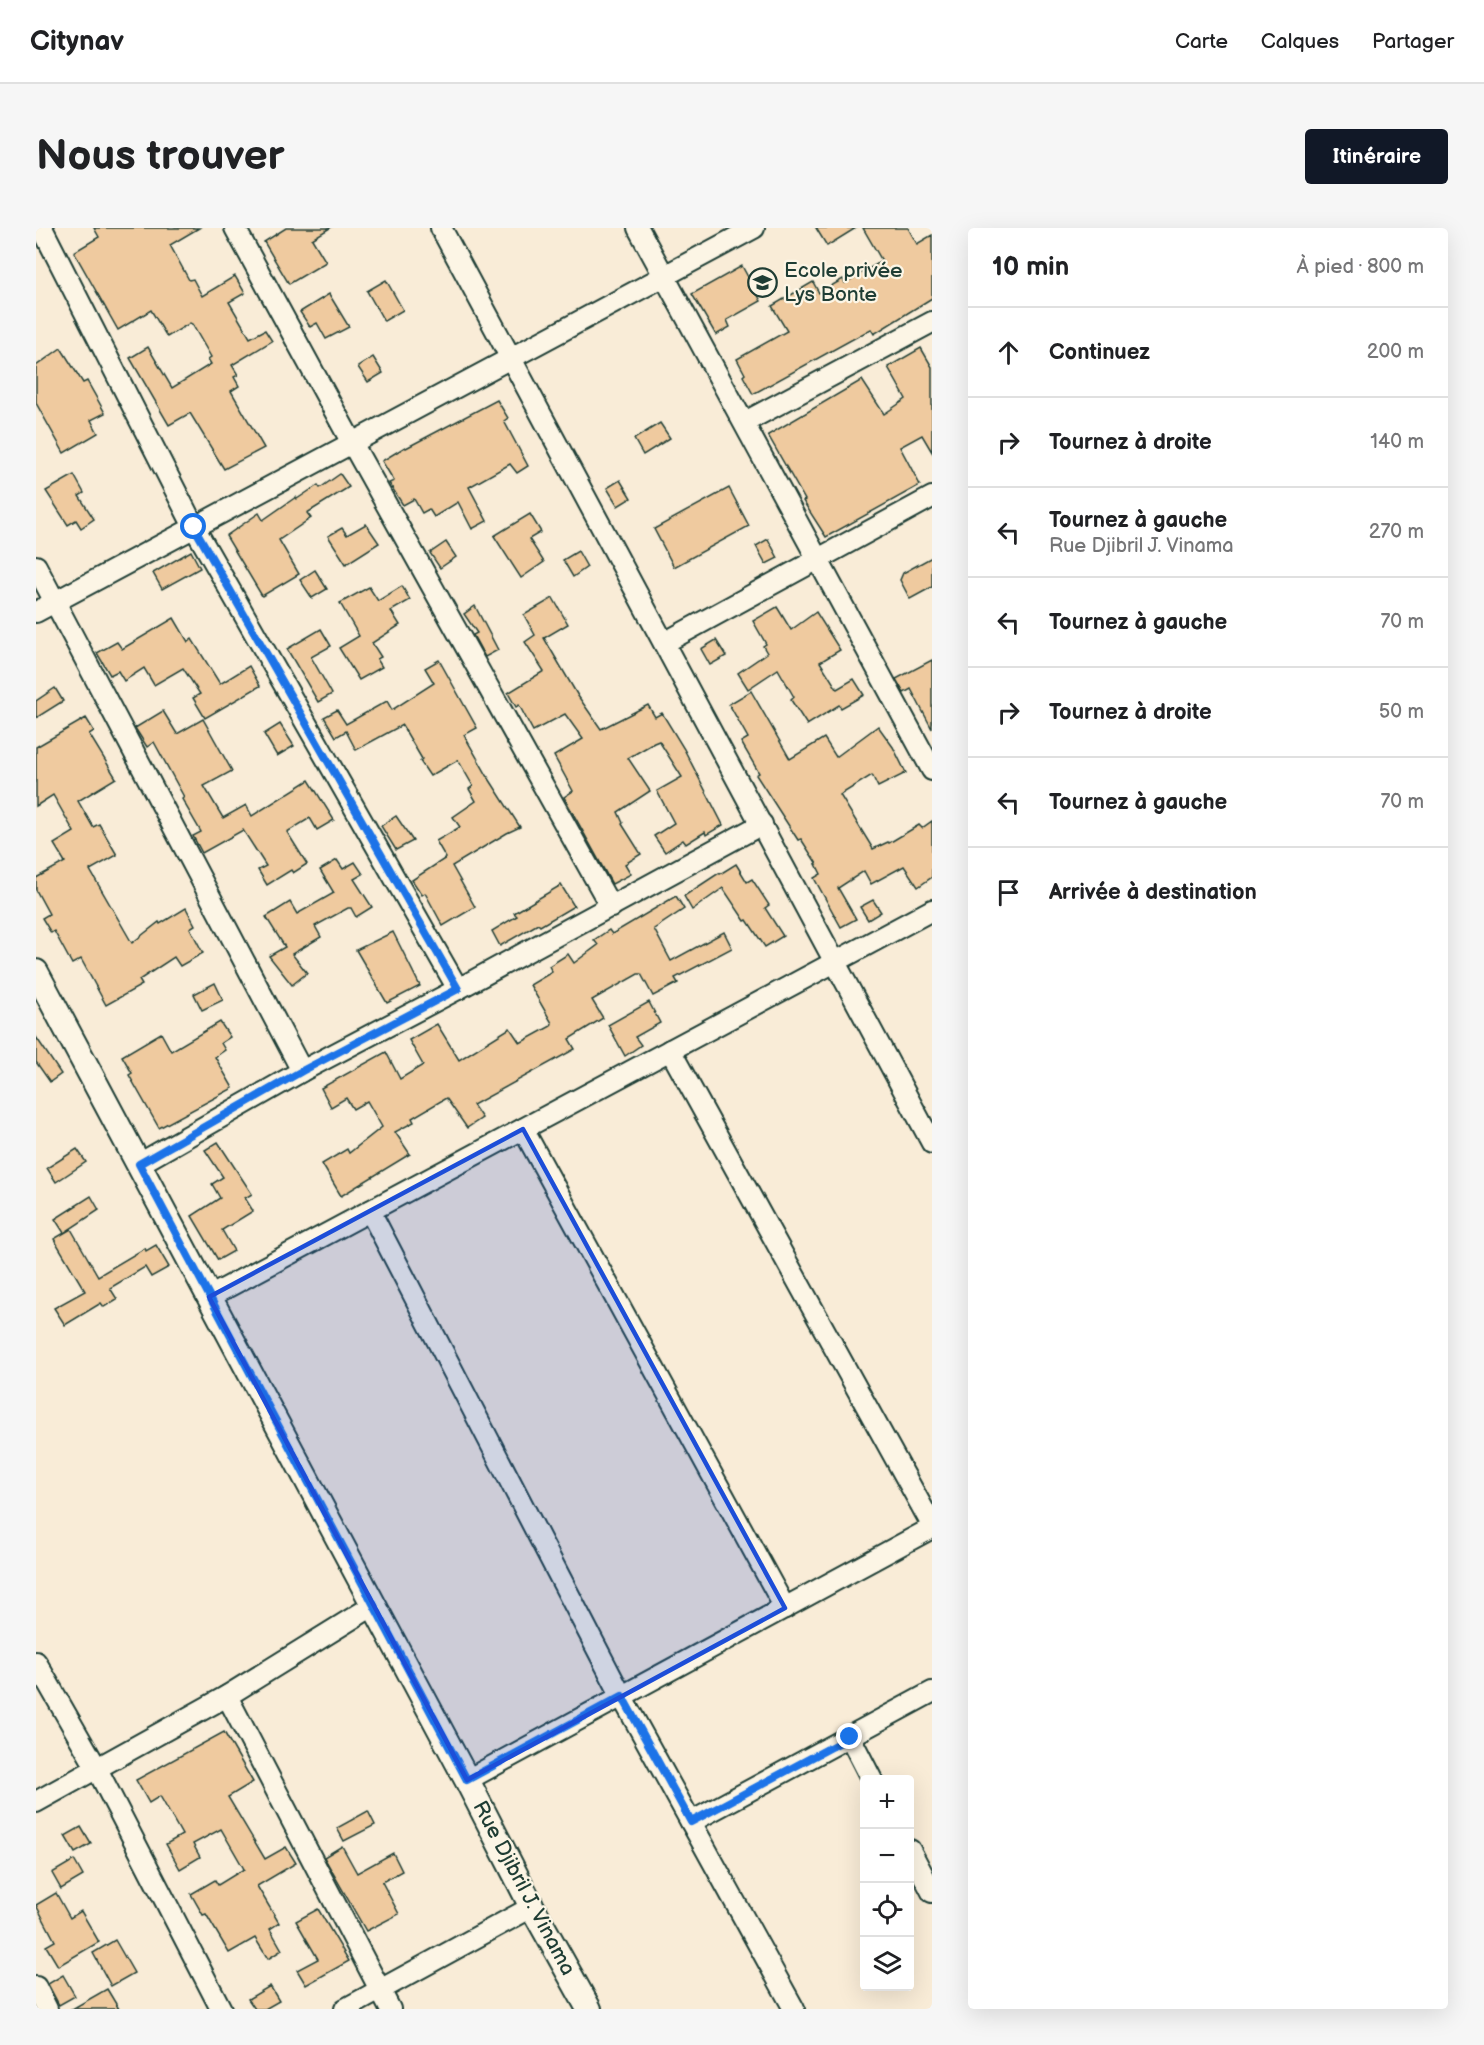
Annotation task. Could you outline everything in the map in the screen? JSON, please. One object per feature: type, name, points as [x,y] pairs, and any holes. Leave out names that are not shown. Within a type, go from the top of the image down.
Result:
[{"type":"street","points":[[42,228],[194,527],[458,989]]},
{"type":"street","points":[[235,228],[611,907]]},
{"type":"street","points":[[441,228],[835,962],[931,1136]]},
{"type":"street","points":[[638,228],[932,770]]},
{"type":"street","points":[[36,612],[754,228]]},
{"type":"street","points":[[745,422],[932,322]]},
{"type":"street","points":[[664,643],[932,497]]},
{"type":"street","points":[[36,566],[302,1071]]},
{"type":"street","points":[[139,1164],[302,1071],[762,824]]},
{"type":"street","points":[[209,1298],[932,910]]},
{"type":"street","name":"Rue Djibril J. Vinama","points":[[38,978],[374,1605],[532,1907],[589,2009]]},
{"type":"street","points":[[467,1780],[932,1527],[670,1050]]},
{"type":"street","points":[[523,1129],[785,1608]]},
{"type":"street","points":[[370,1211],[622,1696],[794,2009]]},
{"type":"street","points":[[36,1802],[227,1695],[374,1605]]},
{"type":"street","points":[[36,1662],[96,1767],[221,2009]]},
{"type":"street","points":[[691,1822],[932,1692]]},
{"type":"street","points":[[227,1695],[390,2009]]},
{"type":"street","points":[[850,1737],[870,1775]]},
{"type":"street","points":[[914,1859],[932,1893]]},
{"type":"street","points":[[345,2009],[532,1907]]},
{"type":"street","points":[[36,1987],[47,2009]]},
{"type":"highlighted area","points":[[523,1129],[785,1608],[467,1780],[209,1297]]},
{"type":"building","points":[[94,228],[199,228],[170,245],[189,280],[193,279],[202,296],[235,276],[245,293],[229,302],[250,338],[265,330],[272,341],[232,365],[238,375],[234,377],[239,386],[231,391],[264,448],[224,469],[190,413],[169,425],[130,358],[148,347],[172,388],[211,364],[208,359],[211,357],[192,324],[190,323],[167,337],[151,310],[118,330],[74,252],[99,237]]},
{"type":"building","points":[[286,228],[330,228],[312,239],[326,262],[289,284],[264,242]]},
{"type":"building","points":[[816,228],[856,228],[827,246]]},
{"type":"building","points":[[863,228],[908,228],[917,244],[932,235],[932,298],[874,334],[871,329],[753,394],[737,359],[787,331],[772,306],[813,282],[819,293],[843,279],[845,283],[882,261]]},
{"type":"building","points":[[742,266],[761,301],[727,320],[730,327],[716,335],[692,294]]},
{"type":"building","points":[[386,280],[403,310],[384,321],[367,291]]},
{"type":"building","points":[[329,294],[349,327],[326,339],[317,323],[310,327],[300,312]]},
{"type":"building","points":[[61,348],[83,383],[87,381],[105,413],[91,420],[98,433],[64,453],[36,403],[36,366]]},
{"type":"building","points":[[921,348],[932,367],[932,452],[922,435],[900,447],[920,485],[826,537],[803,501],[805,500],[768,435],[862,380],[884,414],[906,399],[888,367]]},
{"type":"building","points":[[373,357],[383,373],[368,382],[358,367]]},
{"type":"building","points":[[497,400],[508,418],[504,421],[528,466],[517,473],[510,464],[469,487],[487,521],[472,529],[458,502],[434,517],[429,509],[422,513],[414,499],[403,505],[389,483],[394,481],[382,461]]},
{"type":"building","points":[[660,423],[670,438],[643,455],[634,439]]},
{"type":"building","points":[[340,474],[349,487],[307,513],[311,518],[279,540],[299,574],[262,596],[226,536],[259,513],[263,520],[296,497],[297,499],[318,485],[320,488]]},
{"type":"building","points":[[74,475],[84,493],[79,496],[94,519],[81,528],[76,520],[68,525],[46,491]]},
{"type":"building","points":[[620,480],[631,498],[618,506],[607,488]]},
{"type":"building","points":[[729,488],[749,526],[674,567],[654,529]]},
{"type":"building","points":[[530,514],[541,532],[529,539],[544,562],[521,578],[494,536]]},
{"type":"building","points":[[366,524],[379,543],[346,564],[328,536],[342,528],[347,535]]},
{"type":"building","points":[[768,539],[778,558],[766,564],[756,546]]},
{"type":"building","points":[[446,542],[456,557],[440,568],[430,553]]},
{"type":"building","points":[[191,551],[200,568],[162,589],[153,573]]},
{"type":"building","points":[[578,551],[587,567],[573,577],[563,560]]},
{"type":"building","points":[[932,557],[932,587],[910,599],[900,580],[903,573]]},
{"type":"building","points":[[315,570],[327,589],[312,598],[300,580]]},
{"type":"building","points":[[402,586],[410,600],[391,611],[400,625],[372,643],[381,657],[377,659],[382,667],[359,680],[339,648],[359,636],[340,603],[369,587],[378,601]]},
{"type":"building","points":[[553,598],[568,624],[544,638],[578,696],[601,729],[648,705],[655,717],[662,713],[684,749],[723,825],[706,835],[705,832],[686,844],[683,840],[665,852],[654,836],[674,823],[657,791],[682,777],[659,741],[654,743],[628,758],[650,791],[618,812],[622,824],[641,854],[625,864],[631,874],[612,884],[564,797],[573,791],[554,756],[583,739],[565,714],[533,731],[519,705],[516,707],[508,693],[544,671],[525,642],[535,635],[524,615]]},
{"type":"building","points":[[475,606],[498,650],[485,657],[473,635],[477,633],[464,614]]},
{"type":"building","points":[[777,607],[791,630],[816,612],[840,650],[820,662],[837,689],[854,679],[864,695],[841,708],[839,705],[807,725],[791,700],[794,697],[778,669],[748,689],[738,673],[767,653],[763,646],[766,644],[753,621]]},
{"type":"building","points":[[174,618],[188,642],[192,639],[220,684],[249,666],[260,686],[205,718],[193,698],[200,694],[183,668],[154,685],[144,668],[124,681],[118,671],[110,675],[97,653],[117,642],[122,649]]},
{"type":"building","points":[[321,629],[331,646],[311,657],[332,694],[318,702],[287,649]]},
{"type":"building","points":[[716,640],[726,656],[710,665],[701,649]]},
{"type":"building","points":[[439,660],[477,728],[464,735],[520,827],[452,866],[475,907],[443,926],[425,893],[422,895],[412,880],[446,858],[436,841],[460,827],[453,817],[476,801],[469,789],[473,786],[458,760],[430,776],[402,725],[356,750],[346,731],[336,737],[324,717],[337,710],[346,724],[387,701],[392,710],[434,683],[425,668]]},
{"type":"building","points":[[932,660],[932,729],[911,689],[904,693],[896,679]]},
{"type":"building","points":[[55,688],[63,701],[36,718],[36,701]]},
{"type":"building","points":[[751,691],[790,759],[824,738],[836,757],[878,726],[893,747],[906,773],[878,787],[872,775],[840,795],[873,849],[889,843],[919,825],[922,828],[932,821],[932,877],[918,887],[904,866],[871,884],[864,871],[838,888],[856,919],[841,927],[814,878],[821,874],[817,864],[801,839],[798,840],[756,775],[759,773],[741,742],[748,738],[729,704]]},
{"type":"building","points":[[163,711],[177,734],[203,719],[232,771],[204,786],[223,818],[246,805],[252,816],[309,780],[334,820],[317,830],[310,818],[287,832],[307,864],[293,873],[291,870],[267,885],[258,870],[266,866],[243,830],[202,853],[193,836],[201,832],[182,799],[184,797],[154,742],[147,747],[135,728]]},
{"type":"building","points":[[86,718],[94,731],[89,734],[116,778],[78,801],[93,827],[99,824],[117,855],[90,870],[132,943],[159,922],[160,924],[186,908],[195,925],[190,928],[203,953],[180,966],[174,957],[139,980],[142,985],[106,1005],[81,959],[72,964],[54,931],[51,933],[42,918],[49,914],[36,890],[36,878],[65,862],[54,844],[74,832],[53,795],[36,806],[36,747]]},
{"type":"building","points":[[280,724],[294,746],[277,756],[264,734]]},
{"type":"building","points":[[396,816],[413,841],[396,850],[381,826]]},
{"type":"building","points":[[337,860],[343,869],[355,862],[363,874],[354,879],[372,907],[356,917],[351,908],[348,908],[315,926],[321,937],[292,954],[307,973],[292,985],[269,956],[285,947],[266,917],[290,902],[297,914],[334,893],[320,870]]},
{"type":"building","points":[[736,864],[747,882],[752,879],[769,905],[765,908],[783,936],[765,947],[723,888],[692,910],[684,896]]},
{"type":"building","points":[[561,885],[574,906],[500,946],[492,931],[517,916],[514,913]]},
{"type":"building","points":[[676,896],[684,909],[654,929],[671,961],[724,932],[732,948],[675,978],[678,983],[653,996],[641,974],[638,974],[592,1000],[603,1018],[569,1039],[575,1049],[473,1105],[482,1118],[467,1128],[446,1098],[412,1118],[414,1122],[395,1132],[410,1154],[341,1196],[322,1164],[347,1149],[349,1153],[382,1127],[367,1101],[353,1109],[346,1098],[331,1107],[321,1088],[386,1052],[400,1079],[423,1065],[409,1040],[437,1024],[459,1060],[510,1028],[520,1043],[551,1026],[552,1023],[530,985],[552,972],[549,966],[568,954],[574,963],[598,945],[594,940],[609,930],[612,934]]},
{"type":"building","points":[[873,900],[881,912],[868,920],[860,907]]},
{"type":"building","points":[[393,932],[420,986],[387,1003],[356,950]]},
{"type":"building","points":[[215,983],[223,1000],[202,1010],[194,994]]},
{"type":"building","points":[[649,1002],[660,1023],[635,1037],[641,1045],[625,1056],[608,1025]]},
{"type":"building","points":[[220,1022],[230,1037],[221,1043],[225,1050],[215,1057],[233,1088],[159,1128],[129,1075],[132,1073],[122,1056],[161,1033],[171,1051]]},
{"type":"building","points":[[36,1037],[61,1074],[50,1082],[36,1062]]},
{"type":"building","points":[[218,1142],[252,1194],[245,1198],[253,1211],[222,1230],[234,1251],[218,1260],[192,1216],[220,1198],[212,1184],[223,1177],[205,1150]]},
{"type":"building","points":[[77,1149],[86,1162],[56,1182],[47,1168]]},
{"type":"building","points":[[91,1196],[99,1210],[64,1233],[55,1219]]},
{"type":"building","points":[[71,1229],[98,1276],[145,1248],[146,1251],[156,1245],[169,1267],[151,1277],[145,1267],[110,1288],[117,1299],[104,1307],[101,1303],[65,1325],[54,1308],[85,1291],[54,1239]]},
{"type":"building","points":[[224,1732],[253,1782],[228,1797],[265,1859],[286,1847],[296,1863],[257,1886],[279,1923],[270,1929],[282,1950],[268,1959],[255,1938],[229,1953],[191,1894],[215,1880],[218,1885],[244,1869],[221,1829],[193,1844],[200,1857],[180,1869],[166,1844],[182,1835],[160,1796],[149,1803],[136,1780]]},
{"type":"building","points":[[368,1811],[375,1825],[344,1841],[337,1828]]},
{"type":"building","points":[[81,1827],[91,1844],[75,1853],[65,1836]]},
{"type":"building","points":[[342,1846],[357,1873],[393,1853],[402,1871],[382,1882],[399,1914],[366,1931],[324,1857]]},
{"type":"building","points":[[74,1860],[83,1876],[61,1889],[52,1873]]},
{"type":"building","points":[[56,1893],[70,1918],[81,1911],[99,1942],[58,1966],[46,1946],[55,1941],[36,1905]]},
{"type":"building","points":[[318,1909],[349,1961],[306,1985],[297,1970],[318,1959],[296,1921]]},
{"type":"building","points":[[115,1940],[134,1973],[111,1986],[93,1953]]},
{"type":"building","points":[[63,1975],[75,1996],[59,2005],[48,1984]]},
{"type":"building","points":[[270,1986],[279,2001],[265,2009],[255,2009],[248,1999]]},
{"type":"building","points":[[107,1989],[119,2009],[72,2009]]},
{"type":"place","name":"Ecole privée Lys Bonte","points":[[763,282]]},
{"type":"route","points":[[194,527],[458,989],[302,1071],[139,1164],[467,1780],[622,1696],[691,1822],[850,1737]]}]
